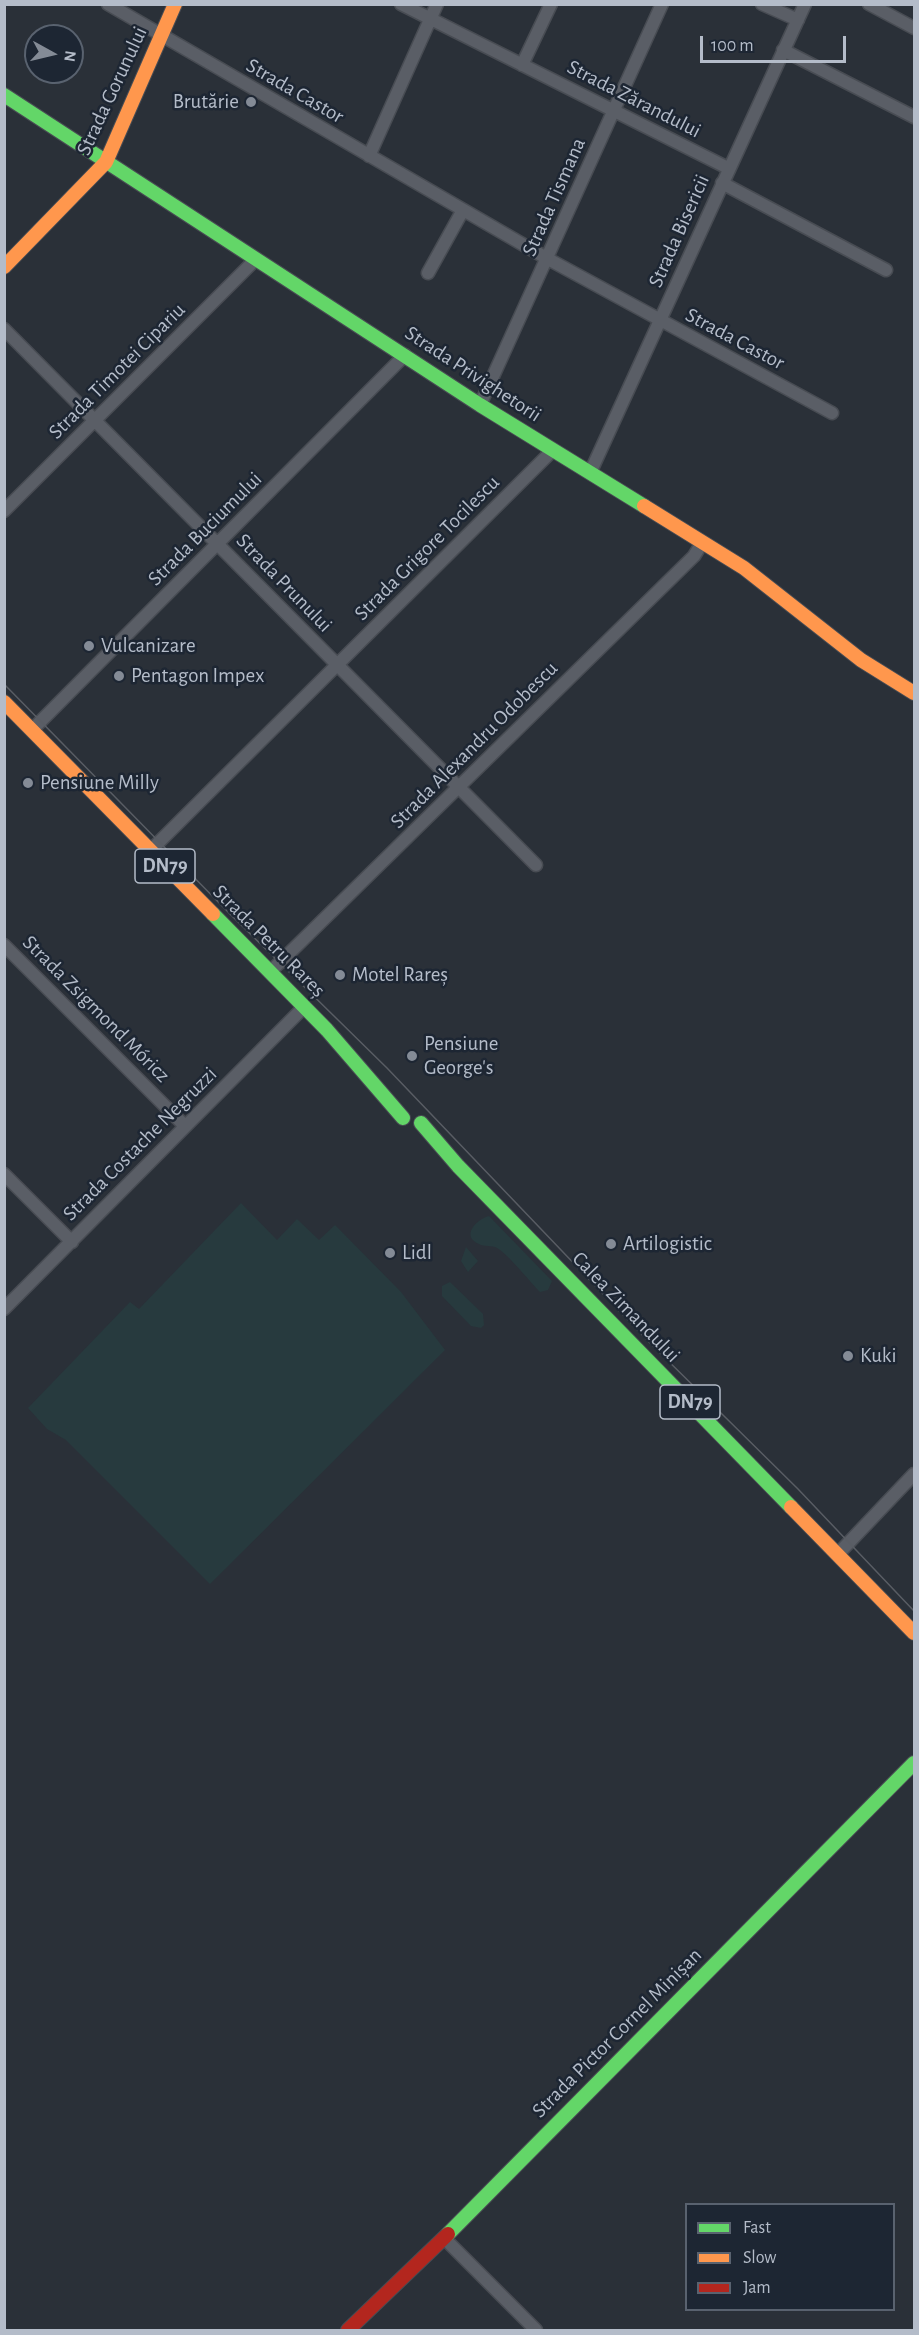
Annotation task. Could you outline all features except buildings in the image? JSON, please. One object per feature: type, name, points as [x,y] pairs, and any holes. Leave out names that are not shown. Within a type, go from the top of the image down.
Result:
[{"type":"street","name":"Strada Castor","points":[[108,4],[548,259],[660,322],[832,413]]},
{"type":"street","name":"Strada Gorunului","points":[[4,267],[106,162],[175,4]]},
{"type":"street","name":"Strada Zărandului","points":[[402,4],[728,168]]},
{"type":"street","points":[[369,156],[437,4]]},
{"type":"street","points":[[522,65],[551,4]]},
{"type":"street","name":"Strada Tismana","points":[[480,405],[662,4]]},
{"type":"street","points":[[762,4],[798,20]]},
{"type":"street","name":"Strada Bisericii","points":[[590,473],[805,4]]},
{"type":"street","points":[[869,4],[915,28]]},
{"type":"street","points":[[783,50],[915,117]]},
{"type":"street","name":"Strada Privighetorii","points":[[4,95],[480,405],[744,568],[861,660],[915,693]]},
{"type":"street","points":[[722,183],[886,270]]},
{"type":"street","points":[[428,273],[463,210]]},
{"type":"street","name":"Strada Timotei Cipariu","points":[[4,511],[256,259]]},
{"type":"street","name":"Strada Prunului","points":[[4,329],[536,865]]},
{"type":"street","name":"Strada Buciumului","points":[[32,730],[405,355]]},
{"type":"street","name":"Strada Grigore Tocilescu","points":[[150,851],[553,450]]},
{"type":"street","name":"Strada Alexandru Odobescu","points":[[270,972],[694,556],[702,543]]},
{"type":"street","name":"Strada Petru Rareș","points":[[4,702],[351,1056]]},
{"type":"street","name":"Strada Zsigmond Móricz","points":[[4,945],[185,1126]]},
{"type":"street","name":"Strada Costache Negruzzi","points":[[4,1309],[304,1006]]},
{"type":"street","name":"Calea Zimandului","points":[[351,1056],[407,1115],[419,1114],[417,1126],[915,1634]]},
{"type":"street","points":[[4,1174],[72,1242]]},
{"type":"street","points":[[838,1554],[915,1474]]},
{"type":"street","name":"Strada Pictor Cornel Minișan","points":[[348,2331],[444,2238],[915,1763]]},
{"type":"street","points":[[444,2238],[536,2331]]},
{"type":"green space","points":[[241,1203],[277,1240],[297,1219],[319,1240],[335,1225],[401,1292],[445,1350],[210,1584],[66,1440],[47,1429],[28,1408],[130,1302],[139,1309]]},
{"type":"green space","points":[[489,1216],[552,1281],[548,1290],[540,1292],[502,1251],[473,1241],[472,1228]]},
{"type":"green space","points":[[466,1247],[478,1261],[468,1272],[461,1261]]},
{"type":"green space","points":[[450,1282],[483,1314],[484,1325],[481,1328],[471,1326],[442,1296],[442,1286]]},
{"type":"tram line","points":[[4,684],[232,916],[387,1068],[649,1342],[798,1489],[914,1611]]},
{"type":"traffic: fast","points":[[4,95],[480,405],[644,506]]},
{"type":"traffic: fast","points":[[213,914],[327,1030],[403,1118]]},
{"type":"traffic: fast","points":[[421,1123],[458,1166],[791,1507]]},
{"type":"traffic: fast","points":[[448,2234],[914,1763]]},
{"type":"traffic: slow","points":[[4,267],[106,162],[175,4]]},
{"type":"traffic: slow","points":[[644,506],[744,568],[861,660],[914,693]]},
{"type":"traffic: slow","points":[[4,702],[213,914]]},
{"type":"traffic: slow","points":[[791,1507],[914,1633]]},
{"type":"traffic: jam","points":[[348,2330],[448,2234]]},
{"type":"place","name":"Brutărie","points":[[251,102]]},
{"type":"place","name":"Vulcanizare","points":[[89,646]]},
{"type":"place","name":"Pentagon Impex","points":[[119,676]]},
{"type":"place","name":"Pensiune Milly","points":[[28,783]]},
{"type":"place","name":"Motel Rareș","points":[[340,975]]},
{"type":"place","name":"Pensiune George's","points":[[412,1056]]},
{"type":"place","name":"Artilogistic","points":[[611,1244]]},
{"type":"place","name":"Lidl","points":[[390,1253]]},
{"type":"place","name":"Kuki","points":[[848,1356]]}]
